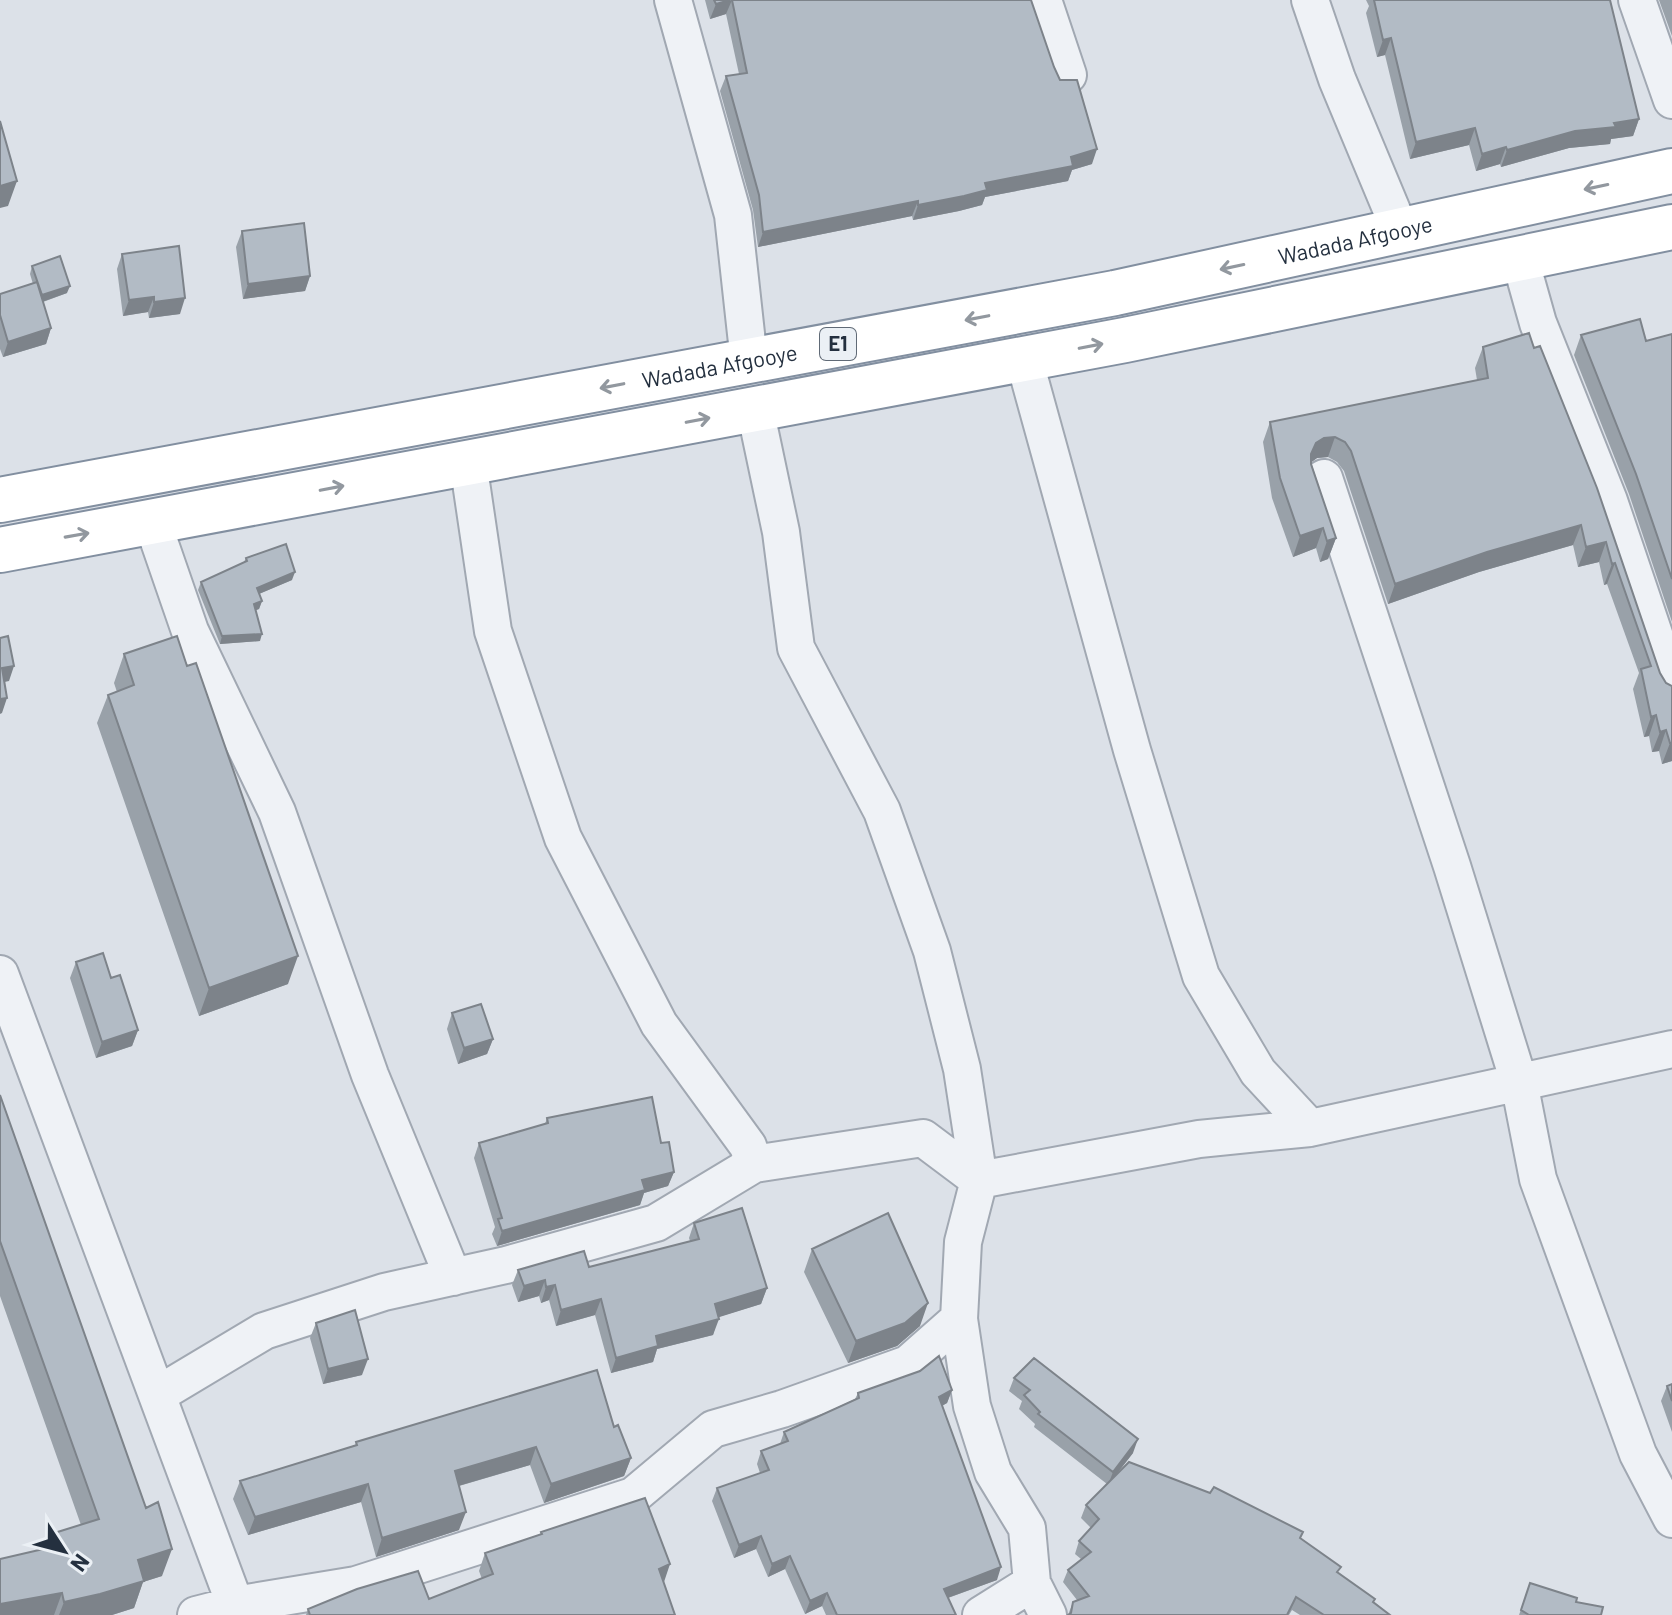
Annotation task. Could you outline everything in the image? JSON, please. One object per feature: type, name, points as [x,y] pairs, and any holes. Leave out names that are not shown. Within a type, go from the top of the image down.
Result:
[{"type":"highway","name":"Wadada Afgooye","points":[[1,497],[1115,293],[1672,171]]},
{"type":"highway","name":"E1","points":[[0,550],[1024,359],[1672,227]]},
{"type":"street","points":[[673,0],[733,215],[749,361]]},
{"type":"street","points":[[1043,0],[1068,75]]},
{"type":"street","points":[[1310,0],[1337,79],[1400,230]]},
{"type":"street","points":[[1637,0],[1672,100]]},
{"type":"street","points":[[1520,259],[1538,323],[1609,501],[1672,687]]},
{"type":"street","points":[[1024,359],[1132,750],[1201,976],[1258,1072],[1310,1128]]},
{"type":"street","points":[[755,409],[781,532],[796,648],[882,811],[932,951],[962,1069],[979,1180],[963,1242],[959,1319],[972,1406],[993,1472],[1027,1528],[1032,1583],[1048,1615]]},
{"type":"street","points":[[468,462],[493,631],[563,838],[659,1024],[748,1146],[754,1164]]},
{"type":"street","points":[[1324,478],[1452,866],[1519,1082],[1538,1179],[1638,1454],[1672,1519]]},
{"type":"street","points":[[152,521],[190,631],[277,812],[370,1075],[453,1277]]},
{"type":"street","points":[[0,974],[237,1610]]},
{"type":"street","points":[[157,1395],[264,1331],[384,1292],[453,1277],[656,1223],[754,1164],[923,1138],[979,1180],[1199,1139],[1310,1128],[1672,1049]]},
{"type":"street","points":[[196,1615],[237,1610],[356,1585],[633,1496],[713,1429],[782,1409],[908,1364],[959,1319]]},
{"type":"street","points":[[981,1615],[1032,1583]]},
{"type":"building","points":[[732,0],[1031,0],[1060,80],[1077,80],[1097,149],[1071,157],[1073,166],[985,183],[987,190],[964,196],[918,205],[918,201],[763,232],[759,195],[726,76],[747,73]]},
{"type":"building","points":[[1374,0],[1610,0],[1639,119],[1614,123],[1616,127],[1575,131],[1482,154],[1475,128],[1416,142],[1391,38],[1383,40]]},
{"type":"building","points":[[0,121],[17,181],[0,186]]},
{"type":"building","points":[[304,223],[310,276],[248,284],[242,231]]},
{"type":"building","points":[[179,246],[185,298],[154,302],[154,297],[129,300],[122,254]]},
{"type":"building","points":[[60,256],[70,286],[42,295],[32,266]]},
{"type":"building","points":[[37,282],[51,328],[8,342],[0,315],[0,294]]},
{"type":"building","points":[[1640,319],[1646,341],[1672,334],[1672,579],[1636,474],[1581,335]]},
{"type":"building","points":[[1529,333],[1534,348],[1540,346],[1597,488],[1660,673],[1672,686],[1672,743],[1666,730],[1660,732],[1656,715],[1651,717],[1641,669],[1651,666],[1615,563],[1612,564],[1606,542],[1586,547],[1581,525],[1487,552],[1395,584],[1351,451],[1345,442],[1335,437],[1316,443],[1311,464],[1336,538],[1327,541],[1323,528],[1300,536],[1280,478],[1270,422],[1488,378],[1483,347]]},
{"type":"building","points":[[286,544],[295,572],[257,588],[262,601],[254,604],[262,634],[222,636],[201,582],[247,561],[246,558]]},
{"type":"building","points":[[8,636],[14,666],[2,668],[7,698],[0,699],[0,638]]},
{"type":"building","points":[[177,636],[187,666],[196,663],[298,956],[209,988],[108,695],[134,685],[124,654]]},
{"type":"building","points":[[103,953],[111,978],[120,975],[138,1030],[102,1042],[76,962]]},
{"type":"building","points":[[481,1004],[493,1039],[464,1048],[452,1013]]},
{"type":"building","points":[[0,1095],[146,1508],[158,1502],[172,1549],[138,1560],[144,1581],[64,1602],[62,1593],[0,1604],[0,1559],[52,1547],[48,1535],[99,1519],[0,1241]]},
{"type":"building","points":[[652,1097],[661,1143],[669,1142],[674,1172],[642,1180],[645,1190],[502,1231],[498,1219],[502,1218],[479,1143],[548,1123],[547,1118]]},
{"type":"building","points":[[742,1208],[767,1288],[715,1304],[719,1319],[656,1336],[658,1346],[616,1358],[601,1299],[561,1310],[555,1285],[546,1287],[545,1280],[524,1286],[518,1270],[584,1251],[589,1267],[699,1239],[694,1223]]},
{"type":"building","points":[[888,1213],[928,1303],[905,1323],[856,1341],[812,1249]]},
{"type":"building","points":[[355,1310],[368,1359],[328,1369],[316,1323]]},
{"type":"building","points":[[939,1356],[952,1390],[939,1397],[1001,1567],[944,1589],[956,1615],[837,1615],[827,1593],[810,1601],[790,1556],[772,1564],[761,1536],[739,1545],[717,1488],[769,1470],[761,1451],[788,1441],[784,1432],[859,1398],[858,1393],[920,1371]]},
{"type":"building","points":[[1034,1358],[1138,1439],[1113,1472],[1038,1414],[1040,1412],[1024,1395],[1030,1390],[1014,1378]]},
{"type":"building","points":[[597,1370],[614,1427],[618,1425],[631,1458],[551,1484],[536,1447],[455,1471],[466,1512],[382,1538],[368,1484],[255,1517],[240,1481],[357,1445],[356,1442]]},
{"type":"building","points":[[1672,1384],[1672,1401],[1667,1386]]},
{"type":"building","points":[[1129,1462],[1210,1493],[1214,1487],[1303,1532],[1300,1538],[1341,1567],[1337,1572],[1375,1599],[1373,1602],[1390,1615],[1324,1615],[1296,1597],[1287,1615],[1068,1615],[1073,1602],[1089,1596],[1068,1570],[1091,1552],[1079,1541],[1099,1519],[1086,1505]]},
{"type":"building","points":[[645,1498],[670,1564],[659,1569],[675,1615],[310,1615],[308,1609],[357,1589],[418,1571],[429,1599],[493,1574],[485,1553]]},
{"type":"building","points":[[1530,1583],[1577,1598],[1576,1602],[1603,1607],[1601,1615],[1529,1615],[1521,1610]]}]
